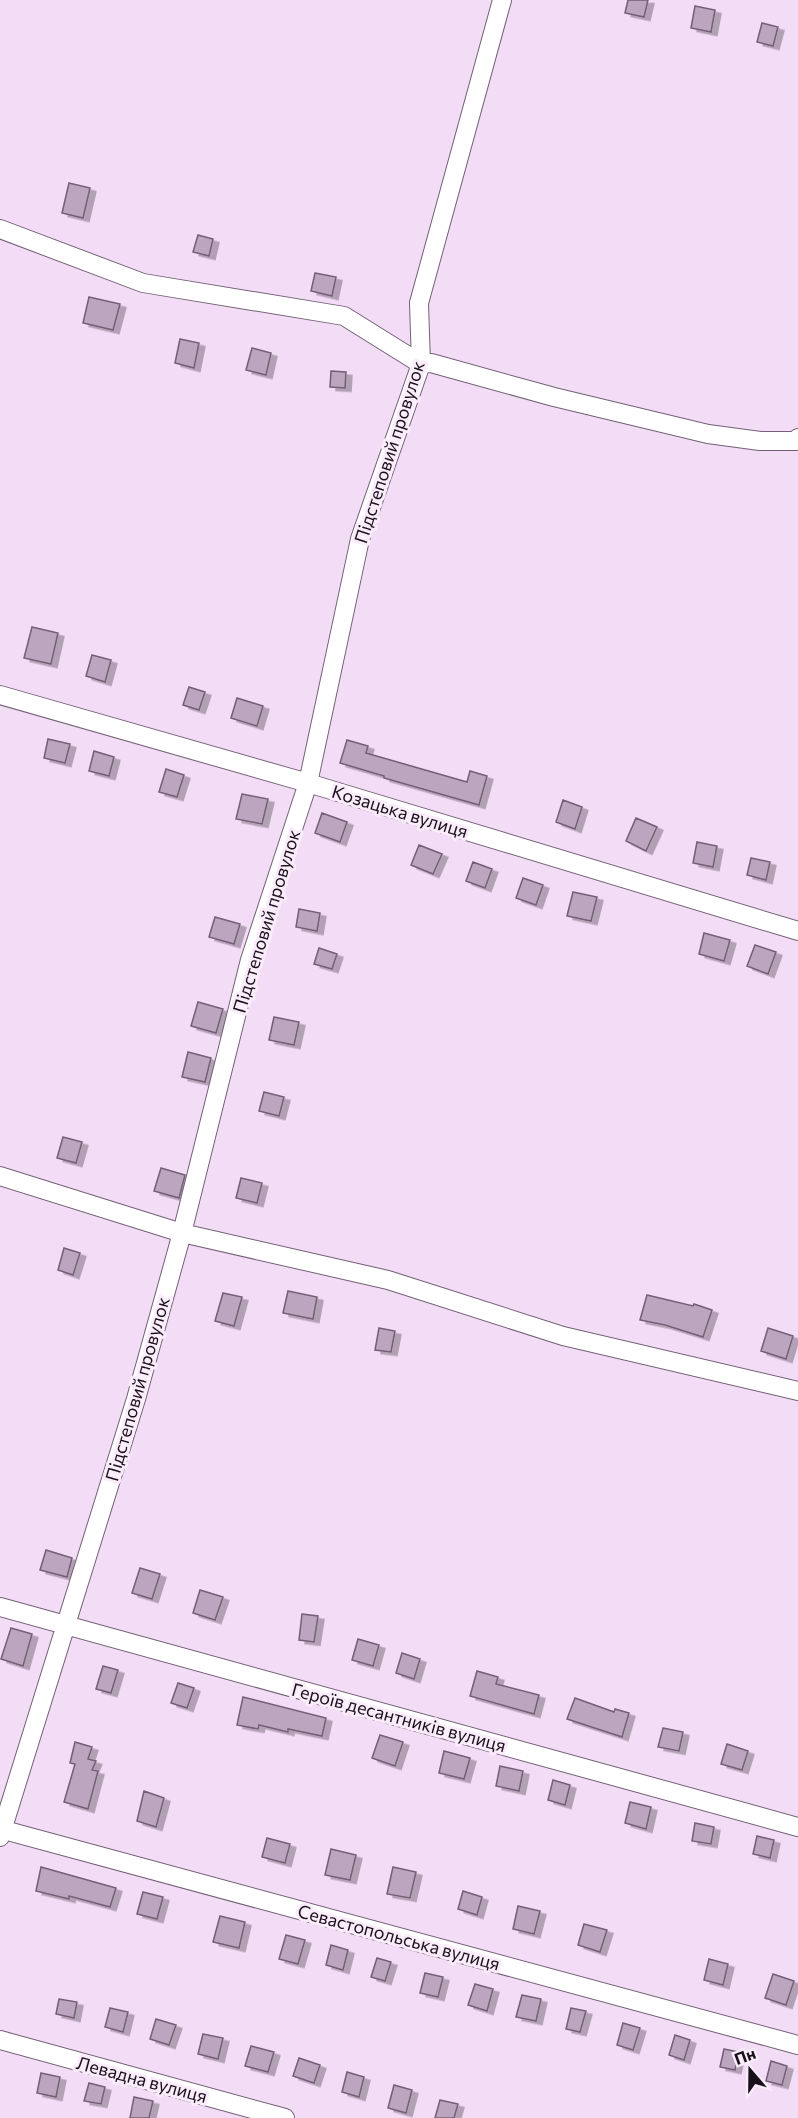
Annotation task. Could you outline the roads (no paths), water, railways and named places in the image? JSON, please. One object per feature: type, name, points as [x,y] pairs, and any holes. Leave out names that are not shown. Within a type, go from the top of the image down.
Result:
[{"type":"street","name":"Підстеповий провулок","points":[[1,1832],[136,1399],[182,1233],[250,960],[308,783],[360,539],[421,364],[419,303],[502,0]]},
{"type":"street","points":[[0,229],[143,283],[344,316],[421,364],[431,363],[554,397],[708,434],[760,441],[796,441],[798,438]]},
{"type":"street","name":"Козацька вулиця","points":[[0,694],[308,783],[798,931]]},
{"type":"street","points":[[0,1176],[182,1233],[388,1280],[562,1336],[798,1391]]},
{"type":"street","name":"Героїв десантників вулиця","points":[[0,1607],[798,1827]]},
{"type":"street","name":"Севастопольська вулиця","points":[[1,1832],[798,2045]]},
{"type":"street","name":"Левадна вулиця","points":[[0,2040],[285,2118]]}]
